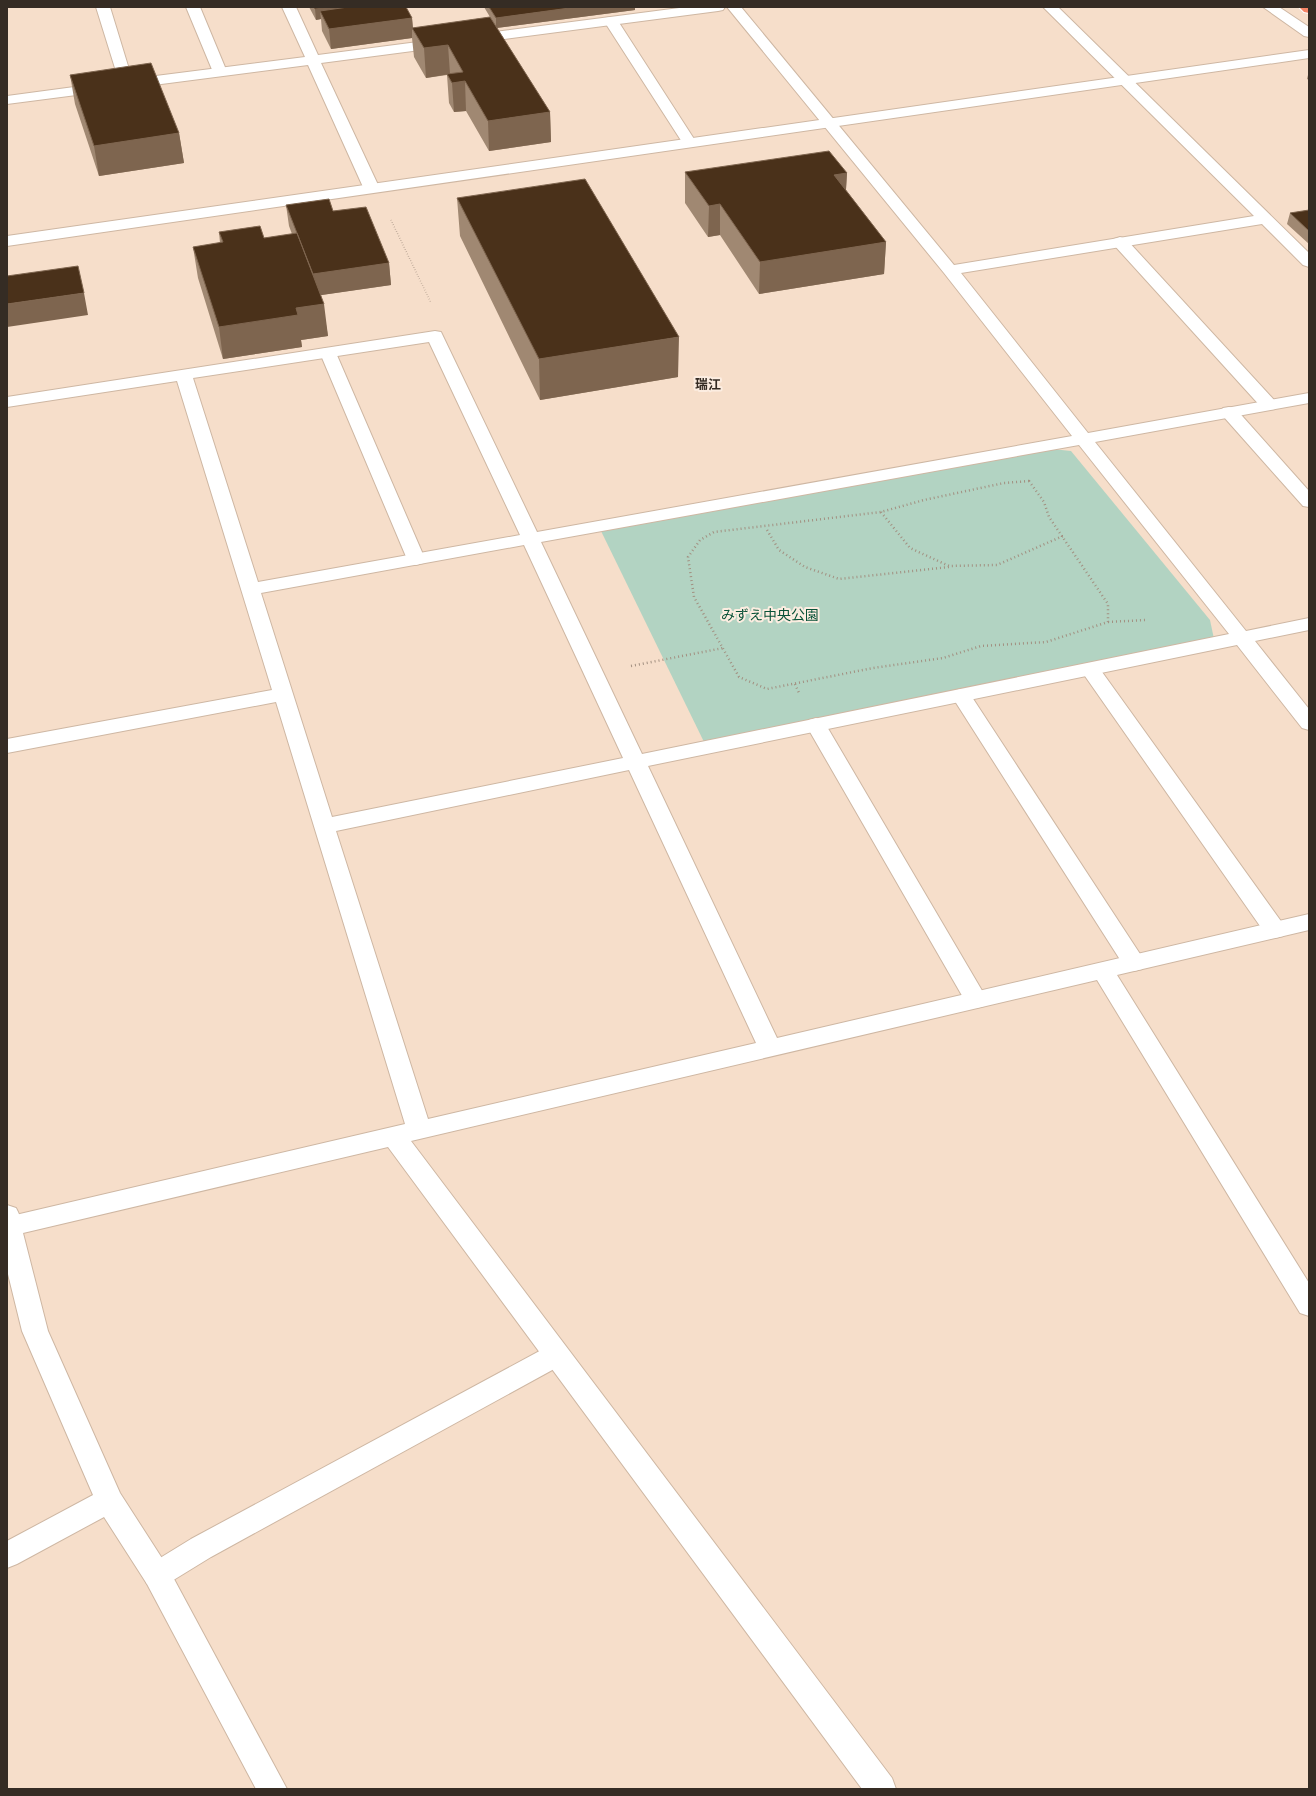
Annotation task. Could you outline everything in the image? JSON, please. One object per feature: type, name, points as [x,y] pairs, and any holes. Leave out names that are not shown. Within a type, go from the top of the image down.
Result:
[{"type":"street","points":[[103,7],[127,85]]},
{"type":"street","points":[[193,7],[220,72]]},
{"type":"street","points":[[289,7],[312,61],[371,187]]},
{"type":"street","points":[[7,100],[718,7]]},
{"type":"street","points":[[734,7],[950,270],[1309,722]]},
{"type":"street","points":[[1050,7],[1309,262]]},
{"type":"street","points":[[1270,7],[1309,32]]},
{"type":"street","points":[[611,21],[689,142]]},
{"type":"street","points":[[7,241],[371,187],[1309,54]]},
{"type":"street","points":[[950,270],[1266,219]]},
{"type":"street","points":[[1120,242],[1269,405]]},
{"type":"street","points":[[7,402],[435,336],[771,1048]]},
{"type":"street","points":[[328,353],[416,559]]},
{"type":"street","points":[[184,375],[420,1130]]},
{"type":"street","points":[[251,589],[1309,398]]},
{"type":"street","points":[[1229,412],[1309,502]]},
{"type":"street","points":[[324,826],[1309,624]]},
{"type":"street","points":[[1090,669],[1275,930]]},
{"type":"street","points":[[7,746],[283,694]]},
{"type":"street","points":[[961,695],[1134,963]]},
{"type":"street","points":[[816,725],[976,1000]]},
{"type":"street","points":[[272,1789],[157,1575],[109,1500],[35,1331],[8,1223],[394,1137],[1309,922]]},
{"type":"street","points":[[1103,971],[1309,1305]]},
{"type":"street","points":[[394,1137],[881,1789]]},
{"type":"street","points":[[157,1575],[201,1548],[556,1355]]},
{"type":"street","points":[[7,1555],[109,1500]]},
{"type":"path","points":[[371,187],[382,201],[443,329],[435,336]]},
{"type":"path","points":[[1029,481],[1044,502],[1050,517],[1108,604],[1108,622],[1046,642],[981,646],[944,658],[873,668],[767,689],[739,677],[694,597],[688,557],[700,540],[714,532],[764,527],[881,512],[924,500],[1004,483],[1029,481]]},
{"type":"path","points":[[881,512],[910,548],[949,566]]},
{"type":"path","points":[[764,527],[779,550],[805,567],[839,579],[949,566],[997,565],[1063,536]]},
{"type":"path","points":[[594,674],[723,648]]},
{"type":"green space","name":"みずえ中央公園","points":[[1052,449],[1071,451],[1210,620],[1214,639],[705,744],[601,531]]},
{"type":"building","points":[[313,7],[332,7],[315,9]]},
{"type":"building","points":[[348,7],[406,7],[412,18],[329,29],[320,11]]},
{"type":"building","points":[[489,7],[577,7],[496,18]]},
{"type":"building","points":[[490,17],[550,112],[488,121],[465,81],[452,83],[447,74],[463,72],[448,45],[424,48],[412,28]]},
{"type":"building","points":[[151,63],[179,133],[94,146],[70,75]]},
{"type":"building","points":[[829,151],[847,173],[834,175],[886,242],[760,262],[720,204],[709,206],[685,172]]},
{"type":"building","points":[[585,179],[679,337],[539,359],[457,198]]},
{"type":"building","points":[[329,199],[333,211],[366,207],[389,263],[313,274],[286,205]]},
{"type":"building","points":[[1309,210],[1309,231],[1290,213]]},
{"type":"building","points":[[260,226],[264,238],[297,233],[324,304],[296,308],[298,315],[219,327],[193,247],[223,242],[219,232]]},
{"type":"building","points":[[78,266],[84,293],[7,304],[7,276]]},
{"type":"district","name":"瑞江","points":[[708,384]]}]
